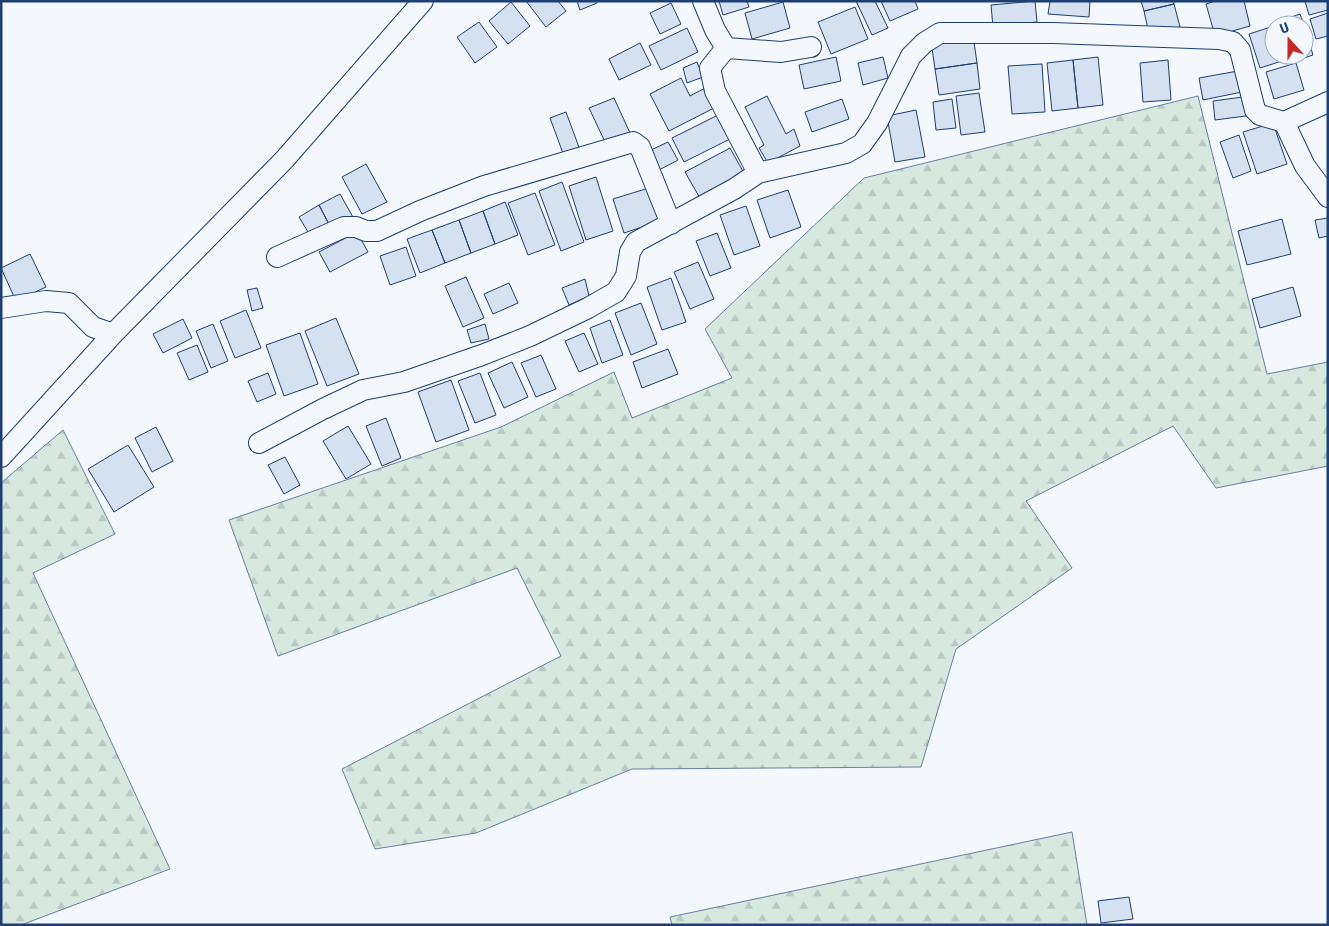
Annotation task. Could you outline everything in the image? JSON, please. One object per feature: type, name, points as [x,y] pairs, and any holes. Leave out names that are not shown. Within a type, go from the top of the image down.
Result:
[{"type":"street","points":[[1,457],[113,334],[284,160],[423,1]]},
{"type":"street","points":[[703,1],[715,30],[726,48]]},
{"type":"street","points":[[259,443],[323,408],[363,390],[404,382],[482,355],[530,336],[588,308],[616,292],[626,276],[630,252],[636,242],[734,189],[758,173],[846,153],[862,144],[877,123],[912,56],[924,43],[940,33],[1053,33],[1219,39],[1233,42],[1240,50],[1254,110],[1260,115],[1284,122],[1328,102]]},
{"type":"street","points":[[726,48],[781,52],[811,47]]},
{"type":"street","points":[[726,48],[710,68],[715,91],[758,173]]},
{"type":"street","points":[[1284,122],[1305,166],[1328,198]]},
{"type":"street","points":[[277,257],[344,228],[356,227],[366,231],[377,231],[420,211],[484,186],[634,142],[640,147],[671,224]]},
{"type":"street","points":[[1,308],[46,301],[69,303],[93,327],[113,334]]},
{"type":"green space","points":[[1198,96],[1267,374],[1328,362],[1328,466],[1216,488],[1173,426],[1026,501],[1072,568],[956,649],[921,767],[632,769],[476,833],[375,849],[342,769],[561,656],[517,568],[278,656],[229,520],[501,427],[614,372],[632,418],[732,378],[705,329],[864,178]]},
{"type":"green space","points":[[63,430],[115,534],[33,573],[170,869],[21,925],[1,925],[1,483]]},
{"type":"green space","points":[[1072,832],[1087,925],[672,925],[670,917]]},
{"type":"building","points":[[526,1],[558,1],[566,11],[546,27]]},
{"type":"building","points":[[577,1],[596,1],[597,3],[580,10]]},
{"type":"building","points":[[719,1],[747,1],[749,7],[723,15]]},
{"type":"building","points":[[856,1],[875,1],[888,28],[872,35]]},
{"type":"building","points":[[881,1],[915,1],[918,9],[890,21]]},
{"type":"building","points":[[1035,1],[1037,22],[993,27],[991,5]]},
{"type":"building","points":[[1050,1],[1090,1],[1089,17],[1048,14]]},
{"type":"building","points":[[1141,1],[1174,1],[1174,4],[1144,11]]},
{"type":"building","points":[[1215,1],[1244,1],[1250,26],[1215,36],[1206,4]]},
{"type":"building","points":[[1305,1],[1328,1],[1328,10],[1309,15]]},
{"type":"building","points":[[511,2],[530,26],[508,44],[489,21]]},
{"type":"building","points":[[783,2],[790,28],[752,39],[745,13]]},
{"type":"building","points":[[671,3],[681,24],[660,34],[650,13]]},
{"type":"building","points":[[1174,4],[1180,27],[1149,34],[1144,11]]},
{"type":"building","points":[[855,7],[868,39],[831,54],[818,22]]},
{"type":"building","points":[[1328,13],[1328,36],[1316,39],[1314,18]]},
{"type":"building","points":[[479,22],[497,47],[475,63],[457,37]]},
{"type":"building","points":[[687,28],[698,52],[661,70],[649,46]]},
{"type":"building","points":[[1264,29],[1264,65],[1269,65],[1260,68],[1249,34]]},
{"type":"building","points":[[973,35],[977,63],[935,69],[931,41]]},
{"type":"building","points":[[640,43],[651,65],[619,80],[609,59]]},
{"type":"building","points":[[836,57],[841,81],[804,89],[799,65]]},
{"type":"building","points":[[883,57],[888,78],[863,85],[858,63]]},
{"type":"building","points":[[1098,57],[1103,105],[1078,108],[1073,60]]},
{"type":"building","points":[[1073,60],[1078,108],[1052,111],[1047,63]]},
{"type":"building","points":[[1168,60],[1171,100],[1143,102],[1140,63]]},
{"type":"building","points":[[697,62],[703,77],[687,83],[683,68]]},
{"type":"building","points":[[977,63],[980,89],[939,95],[935,69]]},
{"type":"building","points":[[1042,64],[1045,112],[1012,114],[1008,66]]},
{"type":"building","points":[[1289,65],[1297,65],[1304,90],[1274,99],[1266,72]]},
{"type":"building","points":[[1238,71],[1242,92],[1203,100],[1199,78]]},
{"type":"building","points":[[681,78],[690,96],[705,88],[716,107],[669,131],[650,94]]},
{"type":"building","points":[[979,93],[985,132],[961,135],[956,96]]},
{"type":"building","points":[[767,96],[786,134],[794,129],[800,146],[768,163],[759,148],[764,145],[745,107]]},
{"type":"building","points":[[1250,96],[1253,115],[1215,120],[1213,101]]},
{"type":"building","points":[[614,98],[630,133],[606,144],[589,108]]},
{"type":"building","points":[[842,99],[849,119],[812,132],[805,112]]},
{"type":"building","points":[[952,99],[956,128],[936,130],[933,102]]},
{"type":"building","points":[[916,110],[925,157],[895,162],[887,116]]},
{"type":"building","points":[[566,112],[580,150],[564,156],[550,118]]},
{"type":"building","points":[[718,115],[730,139],[684,162],[672,138]]},
{"type":"building","points":[[1273,123],[1287,164],[1257,174],[1243,132]]},
{"type":"building","points":[[1239,135],[1251,171],[1233,178],[1220,142]]},
{"type":"building","points":[[668,142],[678,160],[659,170],[649,151]]},
{"type":"building","points":[[730,148],[745,175],[701,200],[685,172]]},
{"type":"building","points":[[366,164],[387,202],[362,214],[342,177]]},
{"type":"building","points":[[596,177],[613,231],[586,240],[569,186]]},
{"type":"building","points":[[562,182],[584,242],[561,251],[539,191]]},
{"type":"building","points":[[652,187],[663,220],[624,233],[613,199]]},
{"type":"building","points":[[788,190],[801,227],[770,238],[757,200]]},
{"type":"building","points":[[535,193],[555,245],[528,255],[508,203]]},
{"type":"building","points":[[340,194],[354,219],[331,228],[319,205]]},
{"type":"building","points":[[505,202],[518,235],[495,244],[483,211]]},
{"type":"building","points":[[319,205],[331,228],[311,237],[299,217]]},
{"type":"building","points":[[746,206],[760,246],[734,255],[720,215]]},
{"type":"building","points":[[483,211],[495,244],[471,253],[459,220]]},
{"type":"building","points":[[1328,218],[1328,236],[1319,238],[1315,220]]},
{"type":"building","points":[[1282,219],[1291,254],[1247,265],[1238,231]]},
{"type":"building","points":[[459,220],[471,253],[445,263],[432,230]]},
{"type":"building","points":[[432,230],[445,263],[420,273],[407,239]]},
{"type":"building","points":[[357,232],[368,252],[330,272],[319,252]]},
{"type":"building","points":[[717,233],[731,268],[710,276],[696,241]]},
{"type":"building","points":[[406,247],[416,276],[390,285],[380,256]]},
{"type":"building","points":[[30,254],[46,287],[16,301],[1,268]]},
{"type":"building","points":[[698,262],[714,299],[690,309],[674,272]]},
{"type":"building","points":[[466,277],[484,318],[463,327],[445,286]]},
{"type":"building","points":[[671,278],[686,322],[662,330],[647,287]]},
{"type":"building","points":[[585,279],[589,296],[569,305],[562,288]]},
{"type":"building","points":[[509,283],[518,303],[493,314],[484,294]]},
{"type":"building","points":[[1293,287],[1301,316],[1260,328],[1252,299]]},
{"type":"building","points":[[257,288],[263,308],[252,311],[247,290]]},
{"type":"building","points":[[641,303],[657,344],[631,355],[615,313]]},
{"type":"building","points":[[246,310],[261,348],[235,358],[220,321]]},
{"type":"building","points":[[336,318],[359,374],[327,386],[305,331]]},
{"type":"building","points":[[183,319],[192,338],[163,353],[153,334]]},
{"type":"building","points":[[610,320],[623,355],[602,363],[590,328]]},
{"type":"building","points":[[213,324],[228,361],[211,368],[196,331]]},
{"type":"building","points":[[485,324],[489,339],[471,343],[467,330]]},
{"type":"building","points":[[300,333],[318,384],[284,396],[266,345]]},
{"type":"building","points":[[584,333],[598,364],[579,372],[565,341]]},
{"type":"building","points":[[197,345],[208,372],[189,380],[177,353]]},
{"type":"building","points":[[668,349],[678,374],[642,388],[633,362]]},
{"type":"building","points":[[541,355],[556,389],[536,397],[521,363]]},
{"type":"building","points":[[512,362],[528,397],[504,408],[488,373]]},
{"type":"building","points":[[268,373],[276,394],[257,402],[248,381]]},
{"type":"building","points":[[480,373],[496,415],[475,423],[458,381]]},
{"type":"building","points":[[451,380],[469,430],[436,442],[418,392]]},
{"type":"building","points":[[386,418],[401,458],[382,466],[366,426]]},
{"type":"building","points":[[348,426],[371,464],[346,479],[323,441]]},
{"type":"building","points":[[156,427],[173,461],[152,472],[135,438]]},
{"type":"building","points":[[128,445],[154,487],[114,512],[88,469]]},
{"type":"building","points":[[285,457],[300,485],[284,494],[268,465]]},
{"type":"building","points":[[1129,897],[1133,919],[1101,923],[1098,901]]}]
